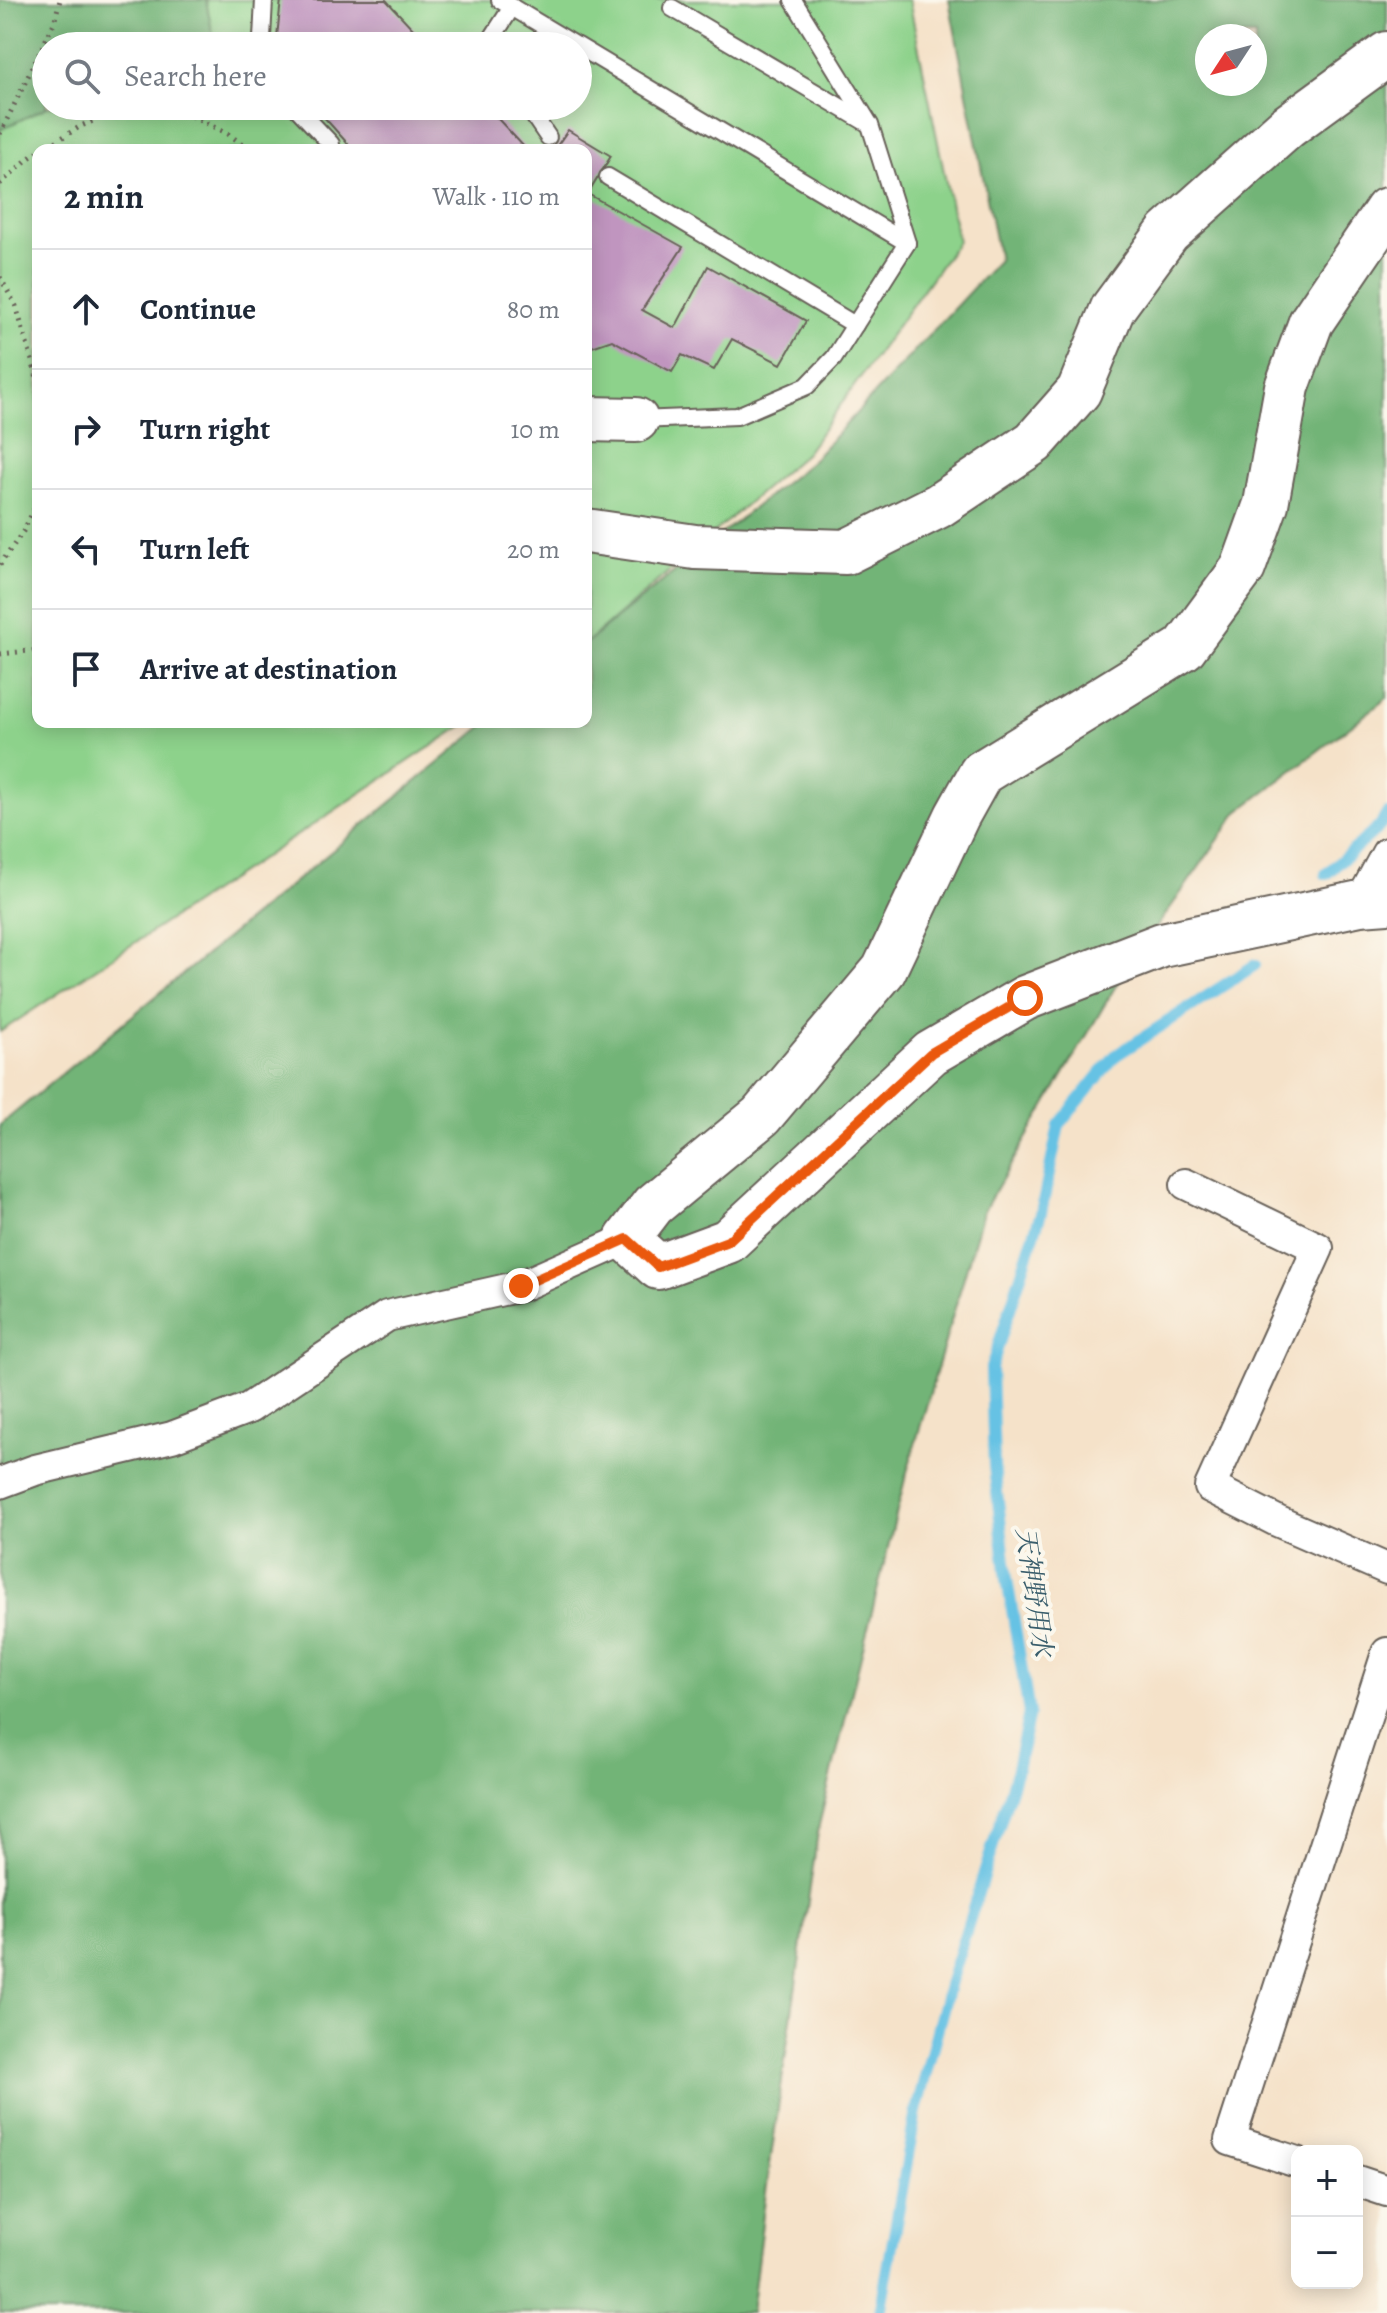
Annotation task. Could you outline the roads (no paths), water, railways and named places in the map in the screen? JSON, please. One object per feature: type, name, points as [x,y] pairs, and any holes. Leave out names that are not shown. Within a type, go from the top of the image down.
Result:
[{"type":"street","points":[[592,532],[695,547],[846,552],[938,506],[1034,442],[1079,391],[1113,308],[1168,233],[1287,127],[1387,54]]},
{"type":"street","points":[[0,1483],[35,1470],[172,1437],[237,1413],[387,1316],[521,1286],[627,1239],[653,1205],[761,1116],[884,970],[957,816],[981,773],[1184,648],[1243,568],[1266,504],[1287,387],[1311,322],[1387,210]]},
{"type":"street","points":[[592,419],[636,420]]},
{"type":"street","points":[[627,1239],[658,1267],[728,1241],[931,1053],[1025,998],[1162,945],[1374,902],[1387,853]]},
{"type":"street","points":[[1186,1184],[1318,1248],[1210,1487],[1277,1521],[1387,1569]]},
{"type":"street","points":[[1291,2160],[1230,2140],[1387,1653]]},
{"type":"street","points":[[1363,2183],[1387,2191]]},
{"type":"lane","points":[[262,32],[264,0]]},
{"type":"lane","points":[[636,420],[737,416],[807,386],[834,358],[907,243],[870,125],[793,0]]},
{"type":"lane","points":[[493,32],[506,3],[555,32]]},
{"type":"lane","points":[[672,8],[870,125]]},
{"type":"lane","points":[[592,54],[907,243]]},
{"type":"lane","points":[[308,120],[331,144]]},
{"type":"lane","points":[[536,120],[548,137]]},
{"type":"lane","points":[[608,177],[855,325]]},
{"type":"waterway","points":[[1326,874],[1380,826],[1387,814]]},
{"type":"waterway","name":"天神野用水","points":[[880,2313],[916,2111],[950,1982],[1017,1769],[1029,1713],[1007,1579],[994,1466],[991,1368],[1041,1213],[1059,1125],[1115,1056],[1255,965]]}]
